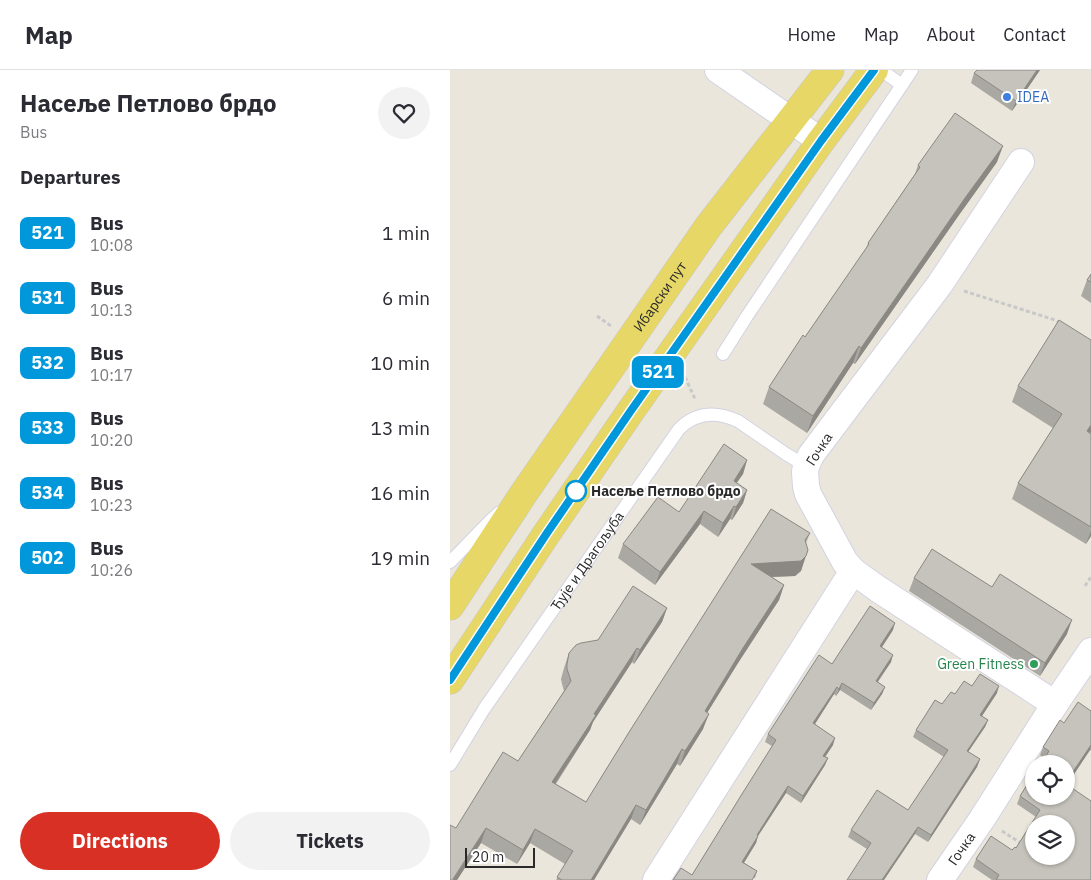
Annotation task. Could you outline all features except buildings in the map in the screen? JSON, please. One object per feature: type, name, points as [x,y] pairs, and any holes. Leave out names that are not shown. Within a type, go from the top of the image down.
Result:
[{"type":"main road","name":"Ибарски пут","points":[[450,606],[524,493],[708,228],[830,70]]},
{"type":"main road","points":[[450,680],[547,533],[608,445],[821,141],[874,70]]},
{"type":"street","points":[[718,70],[821,141]]},
{"type":"street","name":"Гочка","points":[[1021,162],[940,284],[811,455],[806,466],[805,479],[808,494],[840,554],[853,571],[1055,704]]},
{"type":"street","points":[[656,880],[853,571]]},
{"type":"street","name":"Гочка","points":[[940,880],[1091,651]]},
{"type":"lane","points":[[881,70],[902,85]]},
{"type":"lane","points":[[723,354],[912,70]]},
{"type":"lane","points":[[703,415],[730,417],[806,466]]},
{"type":"lane","name":"Ђује и Драгољуба","points":[[450,765],[484,708],[679,429],[686,422],[703,415]]},
{"type":"lane","points":[[450,562],[491,520],[524,493]]},
{"type":"path","points":[[940,284],[1056,320],[1062,324]]},
{"type":"path","points":[[597,316],[617,330]]},
{"type":"path","points":[[684,376],[703,415]]},
{"type":"path","points":[[1085,586],[1091,577]]},
{"type":"path","name":"Гочка","points":[[982,819],[1025,846]]},
{"type":"bus line","name":"521","points":[[450,680],[630,412],[821,141],[874,70]]},
{"type":"place","name":"IDEA","points":[[1007,97]]},
{"type":"place","name":"Насеље Петлово брдо","points":[[576,491]]},
{"type":"place","name":"Green Fitness","points":[[1034,664]]}]
